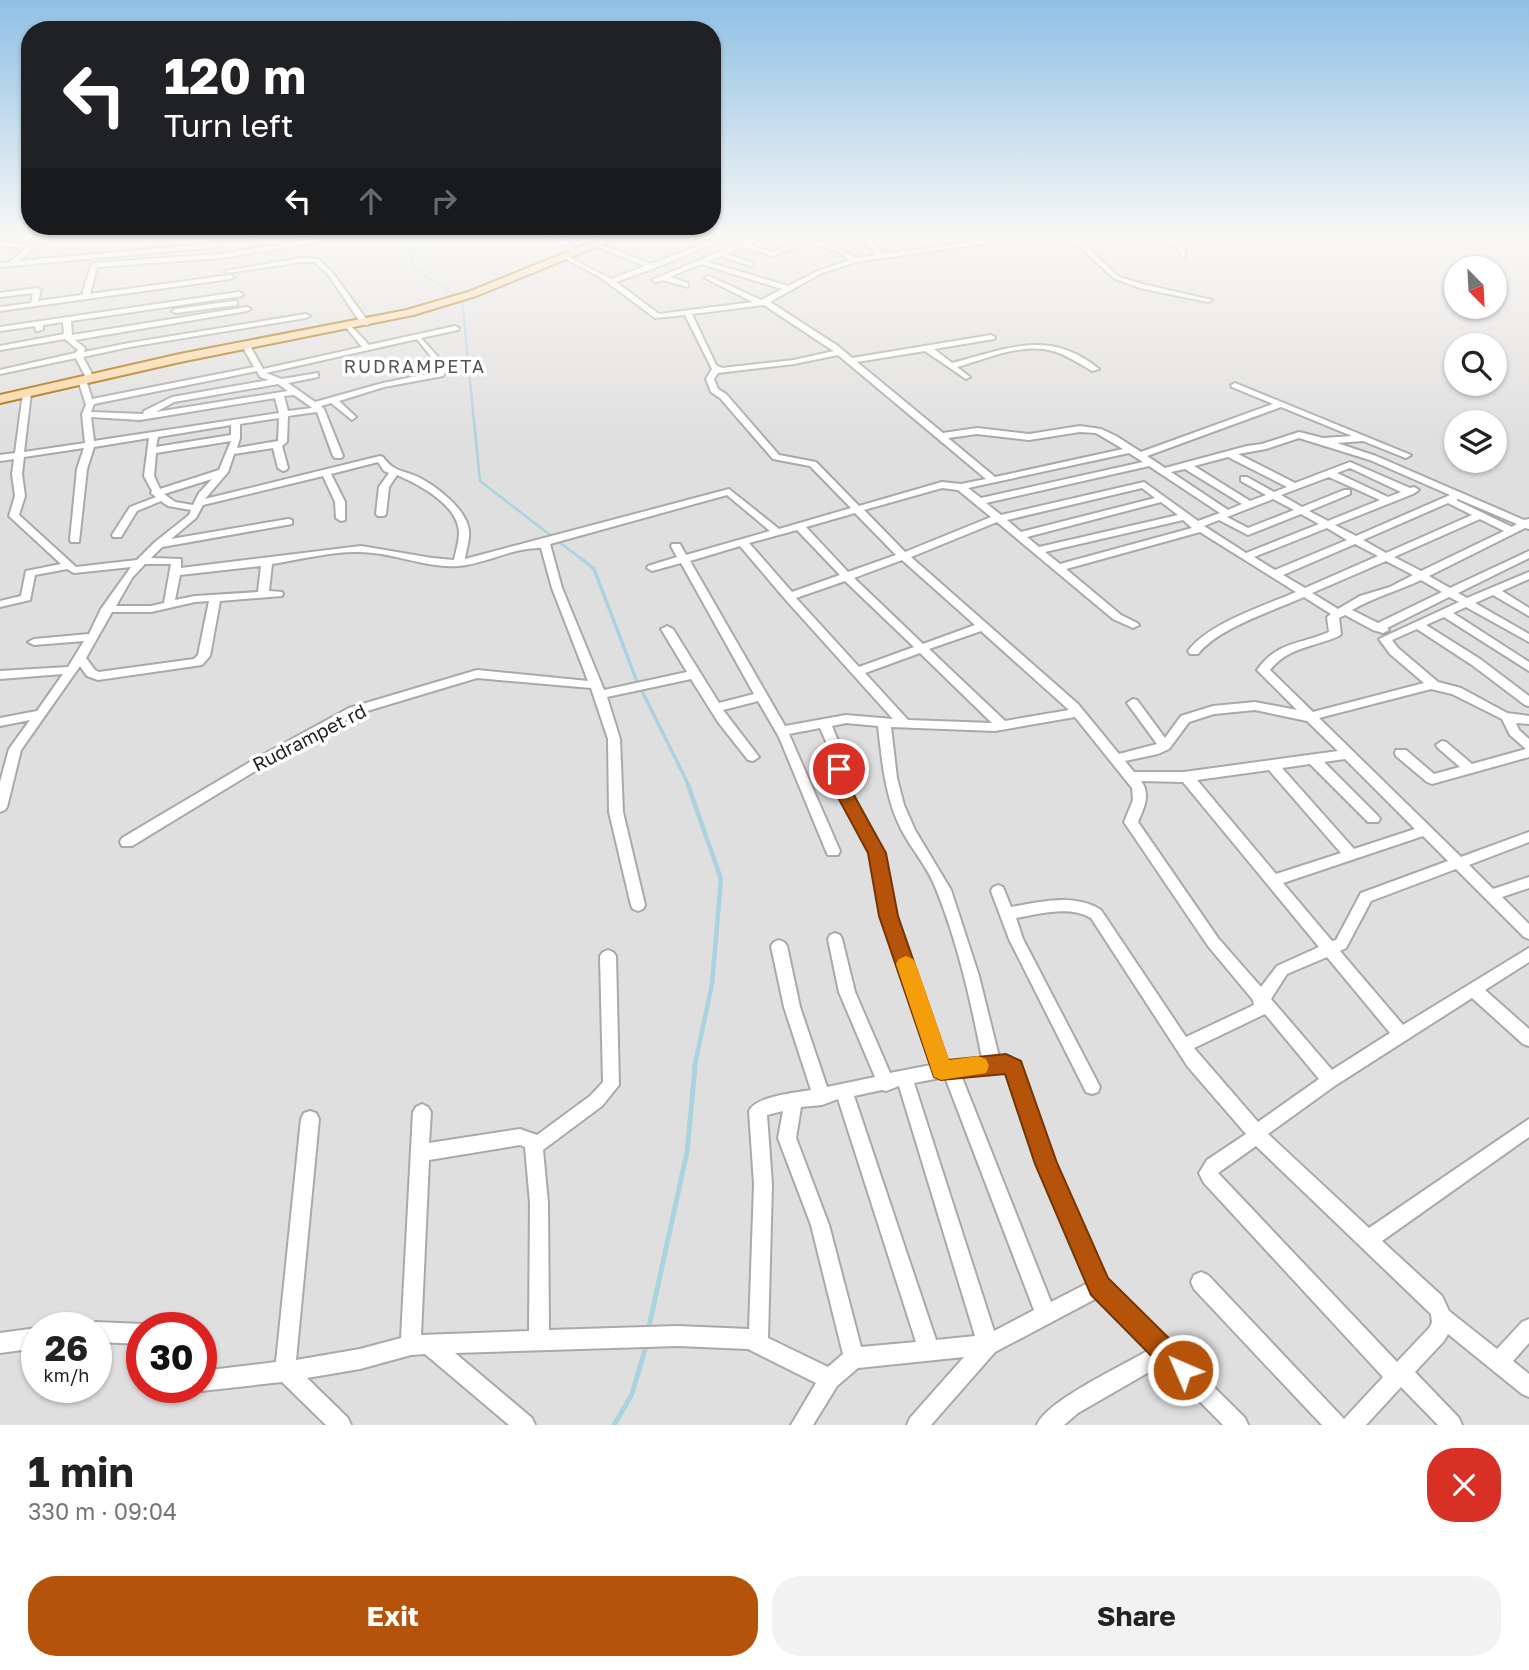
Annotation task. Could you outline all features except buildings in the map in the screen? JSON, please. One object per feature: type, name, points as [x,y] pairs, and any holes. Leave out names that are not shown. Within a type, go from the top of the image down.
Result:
[{"type":"main road","points":[[0,400],[245,344],[365,323],[433,306]]},
{"type":"street","points":[[0,309],[24,306]]},
{"type":"street","points":[[0,329],[157,306]]},
{"type":"street","points":[[92,323],[218,306]]},
{"type":"street","points":[[0,348],[166,323],[230,306]]},
{"type":"street","points":[[245,306],[263,341]]},
{"type":"street","points":[[353,306],[365,323]]},
{"type":"street","points":[[641,306],[655,316],[742,306]]},
{"type":"street","points":[[767,306],[840,352],[992,479]]},
{"type":"street","points":[[687,312],[716,369]]},
{"type":"street","points":[[0,372],[166,339],[306,316]]},
{"type":"street","points":[[67,318],[69,338],[73,345],[82,350],[78,356]]},
{"type":"street","points":[[39,323],[40,341]]},
{"type":"street","points":[[166,323],[166,339]]},
{"type":"street","points":[[349,326],[367,348]]},
{"type":"street","points":[[89,402],[259,370],[455,328]]},
{"type":"street","points":[[851,362],[991,337]]},
{"type":"street","points":[[0,458],[284,415],[387,384],[440,374],[444,368],[420,340]]},
{"type":"street","points":[[245,344],[259,370],[317,407],[338,456]]},
{"type":"street","points":[[950,366],[983,359],[1008,349],[1034,346],[1062,352],[1095,369]]},
{"type":"street","points":[[927,348],[966,377]]},
{"type":"street","points":[[716,369],[737,371],[840,352]]},
{"type":"street","points":[[75,540],[82,469],[90,444],[86,414],[89,402],[86,379],[78,356]]},
{"type":"street","points":[[716,369],[710,379],[714,390],[723,396],[776,457],[813,464],[903,556],[1078,712],[1131,776],[1141,795],[1131,818],[1135,830],[1213,942],[1330,1080]]},
{"type":"street","points":[[140,417],[163,403],[315,375]]},
{"type":"street","points":[[1235,385],[1406,455]]},
{"type":"street","points":[[246,386],[248,400]]},
{"type":"street","points":[[160,388],[163,403]]},
{"type":"street","points":[[86,414],[140,417],[295,392]]},
{"type":"street","points":[[27,393],[17,474],[20,496],[14,516],[74,570],[175,561],[169,605]]},
{"type":"street","points":[[230,452],[277,445],[283,440],[284,415],[279,395]]},
{"type":"street","points":[[332,400],[352,417]]},
{"type":"street","points":[[652,568],[942,485],[961,487],[1135,453],[1280,404]]},
{"type":"street","points":[[0,807],[15,749],[80,658],[128,576],[159,544],[193,516],[197,506],[223,472],[236,437],[234,422]]},
{"type":"street","points":[[942,436],[977,431],[1029,437],[1085,429],[1104,433],[1248,532],[1347,492]]},
{"type":"street","points":[[154,435],[149,476],[167,504],[197,506],[378,459],[387,470],[411,475],[435,489],[462,525],[465,534],[460,563]]},
{"type":"street","points":[[1162,472],[1263,447],[1299,435],[1373,458],[1528,524]]},
{"type":"street","points":[[151,451],[236,437]]},
{"type":"street","points":[[1323,441],[1363,438]]},
{"type":"street","points":[[277,445],[283,468]]},
{"type":"street","points":[[1230,454],[1295,487]]},
{"type":"street","points":[[978,502],[1149,463]]},
{"type":"street","points":[[1185,466],[1250,506]]},
{"type":"street","points":[[1057,568],[1198,527],[1329,473],[1353,466],[1409,492]]},
{"type":"street","points":[[117,535],[133,509],[159,495],[223,472]]},
{"type":"street","points":[[326,472],[341,502],[341,518]]},
{"type":"street","points":[[381,514],[384,487],[394,472]]},
{"type":"street","points":[[1329,473],[1387,500]]},
{"type":"street","points":[[1244,479],[1469,602],[1529,639]]},
{"type":"street","points":[[1245,557],[1430,482]]},
{"type":"street","points":[[790,596],[903,556],[997,518],[1140,485],[1198,527],[1304,593],[1392,636]]},
{"type":"street","points":[[961,487],[1117,617],[1133,625]]},
{"type":"street","points":[[175,572],[366,550],[435,563],[460,563],[729,492],[778,533]]},
{"type":"street","points":[[1274,575],[1459,495]]},
{"type":"street","points":[[1018,536],[1162,499]]},
{"type":"street","points":[[1448,500],[1513,531]]},
{"type":"street","points":[[1194,651],[1202,642],[1222,629],[1480,515]]},
{"type":"street","points":[[1036,551],[1183,517]]},
{"type":"street","points":[[159,544],[288,522]]},
{"type":"street","points":[[1528,524],[1382,594],[1366,597],[1332,619],[1337,628],[1335,634],[1308,644],[1288,646],[1263,670],[1529,933]]},
{"type":"street","points":[[800,527],[846,576],[1003,726]]},
{"type":"street","points":[[743,543],[789,598],[905,724]]},
{"type":"street","points":[[536,545],[544,545],[548,550],[557,587],[614,739],[616,812],[638,905]]},
{"type":"street","points":[[676,546],[782,732],[833,851]]},
{"type":"street","points":[[1377,628],[1529,554]]},
{"type":"street","points":[[263,593],[267,562]]},
{"type":"street","points":[[0,604],[27,597],[30,573],[69,566]]},
{"type":"street","points":[[1435,685],[1385,639],[1529,575]]},
{"type":"street","points":[[1516,581],[1529,588]]},
{"type":"street","points":[[1494,591],[1529,613]]},
{"type":"street","points":[[107,609],[151,609],[215,597],[278,594]]},
{"type":"street","points":[[80,658],[91,673],[98,676],[198,662],[204,656],[215,597]]},
{"type":"street","points":[[1446,613],[1529,667]]},
{"type":"street","points":[[1419,625],[1476,662],[1529,702]]},
{"type":"street","points":[[858,671],[984,626]]},
{"type":"street","points":[[667,629],[716,708],[753,757]]},
{"type":"street","points":[[34,642],[91,637]]},
{"type":"street","points":[[0,675],[72,670]]},
{"type":"street","name":"Rudrampet rd","points":[[127,842],[255,765],[353,711],[477,674],[595,690],[625,689],[696,674]]},
{"type":"street","points":[[1116,758],[1158,750],[1165,746],[1185,719],[1213,710],[1255,706],[1310,717],[1435,685],[1449,688],[1508,719],[1529,720]]},
{"type":"street","points":[[716,708],[762,696]]},
{"type":"street","points":[[1133,704],[1165,746]]},
{"type":"street","points":[[782,732],[846,719],[905,724],[1003,726],[1078,712]]},
{"type":"street","points":[[0,722],[41,714]]},
{"type":"street","points":[[1508,719],[1514,732],[1529,746]]},
{"type":"street","points":[[824,722],[837,753],[842,789],[877,853],[889,916],[946,1070],[1046,1315]]},
{"type":"street","points":[[884,723],[892,788],[906,825],[928,857],[943,888],[974,986],[992,1065]]},
{"type":"street","points":[[1442,745],[1470,769]]},
{"type":"street","points":[[1401,753],[1430,779],[1529,753]]},
{"type":"street","points":[[1131,776],[1187,777],[1350,754]]},
{"type":"street","points":[[1313,759],[1373,819]]},
{"type":"street","points":[[1272,765],[1351,855]]},
{"type":"street","points":[[1187,777],[1401,1035]]},
{"type":"street","points":[[1272,881],[1427,830]]},
{"type":"street","points":[[1183,1046],[1263,1004],[1282,970],[1341,944],[1366,897],[1529,837]]},
{"type":"street","points":[[1491,895],[1529,882]]},
{"type":"street","points":[[998,891],[1038,985],[1092,1087]]},
{"type":"street","points":[[1006,914],[1075,905],[1093,910],[1183,1046],[1209,1081],[1258,1135],[1435,1303],[1443,1317],[1529,1387]]},
{"type":"street","points":[[835,939],[846,992],[886,1084]]},
{"type":"street","points":[[779,946],[792,1007],[822,1097]]},
{"type":"street","points":[[1452,1425],[1399,1375],[1210,1177],[1209,1170],[1258,1135],[1260,1128],[1330,1080],[1529,954]]},
{"type":"street","points":[[535,1146],[596,1101],[611,1085],[608,956]]},
{"type":"street","points":[[1472,989],[1529,1039]]},
{"type":"street","points":[[758,1343],[763,1184],[757,1115],[762,1108],[946,1070],[1006,1063],[1016,1072],[1046,1164],[1100,1287],[1238,1425]]},
{"type":"street","points":[[905,1080],[988,1345]]},
{"type":"street","points":[[844,1092],[929,1350]]},
{"type":"street","points":[[793,1102],[788,1138],[820,1225],[855,1357]]},
{"type":"street","points":[[420,1345],[422,1112]]},
{"type":"street","points":[[285,1371],[310,1119]]},
{"type":"street","points":[[1368,1240],[1529,1127]]},
{"type":"street","points":[[420,1153],[520,1137],[532,1141],[535,1146],[539,1341]]},
{"type":"street","points":[[1200,1282],[1336,1425]]},
{"type":"street","points":[[917,1425],[988,1345],[1100,1287]]},
{"type":"street","points":[[1352,1425],[1437,1334],[1443,1317]]},
{"type":"street","points":[[1498,1362],[1529,1329]]},
{"type":"street","points":[[217,1379],[382,1355],[420,1345],[678,1336],[749,1339],[830,1379]]},
{"type":"street","points":[[0,1342],[21,1340]]},
{"type":"street","points":[[420,1345],[525,1425]]},
{"type":"street","points":[[801,1425],[830,1379],[855,1357],[988,1345]]},
{"type":"street","points":[[1047,1425],[1071,1406],[1165,1352]]},
{"type":"street","points":[[285,1371],[341,1425]]},
{"type":"shaded area","points":[[0,306],[1444,306],[1444,319],[1507,319],[1507,306],[1529,306],[1529,1425],[0,1425]]},
{"type":"waterway","points":[[463,306],[470,382]]},
{"type":"waterway","points":[[470,381],[480,481],[584,561]]},
{"type":"waterway","points":[[582,559],[594,569],[636,679],[689,786]]},
{"type":"waterway","points":[[688,785],[721,879],[712,984],[694,1069]]},
{"type":"waterway","points":[[648,1331],[687,1152],[695,1068]]},
{"type":"waterway","points":[[614,1425],[632,1394],[646,1346]]},
{"type":"slow traffic","points":[[906,964],[941,1071],[978,1066]]},
{"type":"district","name":"RUDRAMPETA","points":[[415,366]]},
{"type":"route","points":[[839,769],[844,792],[877,853],[889,916],[941,1071],[1006,1063],[1011,1065],[1016,1072],[1046,1164],[1100,1287],[1183,1370]]}]
